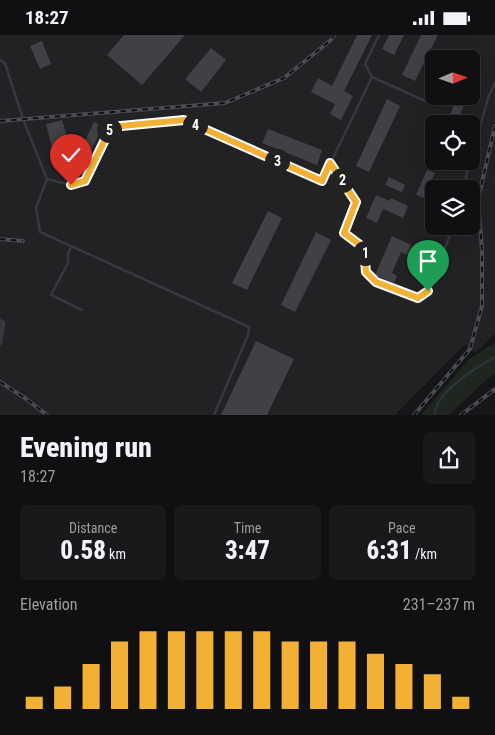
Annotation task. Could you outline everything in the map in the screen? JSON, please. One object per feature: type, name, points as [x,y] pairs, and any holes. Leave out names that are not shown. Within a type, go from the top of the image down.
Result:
[{"type":"street","points":[[0,321],[3,323],[0,343]]},
{"type":"lane","points":[[379,35],[365,64],[372,77],[425,101]]},
{"type":"lane","points":[[0,60],[5,63],[23,119],[47,179],[36,208],[40,232],[249,327],[248,335],[214,415]]},
{"type":"lane","points":[[47,179],[71,185],[85,181],[111,127],[184,120],[322,181],[372,77]]},
{"type":"lane","points":[[480,127],[488,97],[495,83]]},
{"type":"lane","points":[[330,163],[356,202],[344,233],[364,248],[366,272],[376,282],[418,298],[428,291],[450,235]]},
{"type":"lane","points":[[71,246],[68,254],[68,263],[52,295],[82,310]]},
{"type":"shaded area","points":[[0,35],[495,35],[495,334],[476,352],[464,345],[395,415],[0,415]]},
{"type":"shaded area","points":[[495,343],[495,373],[449,415],[421,415],[469,359]]},
{"type":"building","points":[[124,35],[185,35],[142,85],[107,55]]},
{"type":"building","points":[[357,35],[372,35],[344,91],[353,96],[341,120],[330,114],[335,104],[311,92],[318,78],[332,86]]},
{"type":"building","points":[[389,35],[404,35],[394,55],[382,49]]},
{"type":"building","points":[[421,35],[438,35],[430,50],[425,50],[425,61],[415,81],[402,75]]},
{"type":"building","points":[[42,41],[51,64],[40,69],[30,46]]},
{"type":"building","points":[[211,48],[226,60],[201,92],[185,79]]},
{"type":"building","points":[[387,99],[400,106],[369,172],[356,166]]},
{"type":"building","points":[[454,105],[464,105],[460,115],[450,115]]},
{"type":"building","points":[[62,120],[69,144],[52,148],[46,124]]},
{"type":"building","points":[[94,122],[103,126],[84,165],[75,161]]},
{"type":"building","points":[[268,129],[322,150],[317,165],[262,143]]},
{"type":"building","points":[[427,170],[435,173],[432,180],[425,180],[424,198],[416,195]]},
{"type":"building","points":[[389,177],[405,185],[402,192],[385,185]]},
{"type":"building","points":[[376,195],[390,201],[391,198],[408,206],[403,218],[383,209],[377,223],[366,218]]},
{"type":"building","points":[[268,211],[282,218],[247,290],[232,283]]},
{"type":"building","points":[[316,232],[331,240],[295,312],[281,305]]},
{"type":"building","points":[[392,236],[411,245],[407,255],[401,252],[392,273],[397,276],[394,283],[375,275]]},
{"type":"building","points":[[256,341],[294,359],[267,415],[221,415]]},
{"type":"waterway","points":[[435,415],[437,407],[449,389],[495,357]]},
{"type":"railway","points":[[0,121],[225,103],[284,78],[331,40],[334,35]]},
{"type":"railway","points":[[414,415],[470,349],[482,306],[482,250],[478,200],[495,126]]},
{"type":"railway","points":[[0,239],[23,241]]},
{"type":"railway","points":[[0,382],[47,415]]},
{"type":"railway","points":[[461,415],[495,389]]},
{"type":"route","points":[[71,185],[85,181],[111,127],[184,120],[322,181],[330,163],[356,202],[344,233],[364,248],[366,272],[376,282],[418,298],[428,291]]}]
